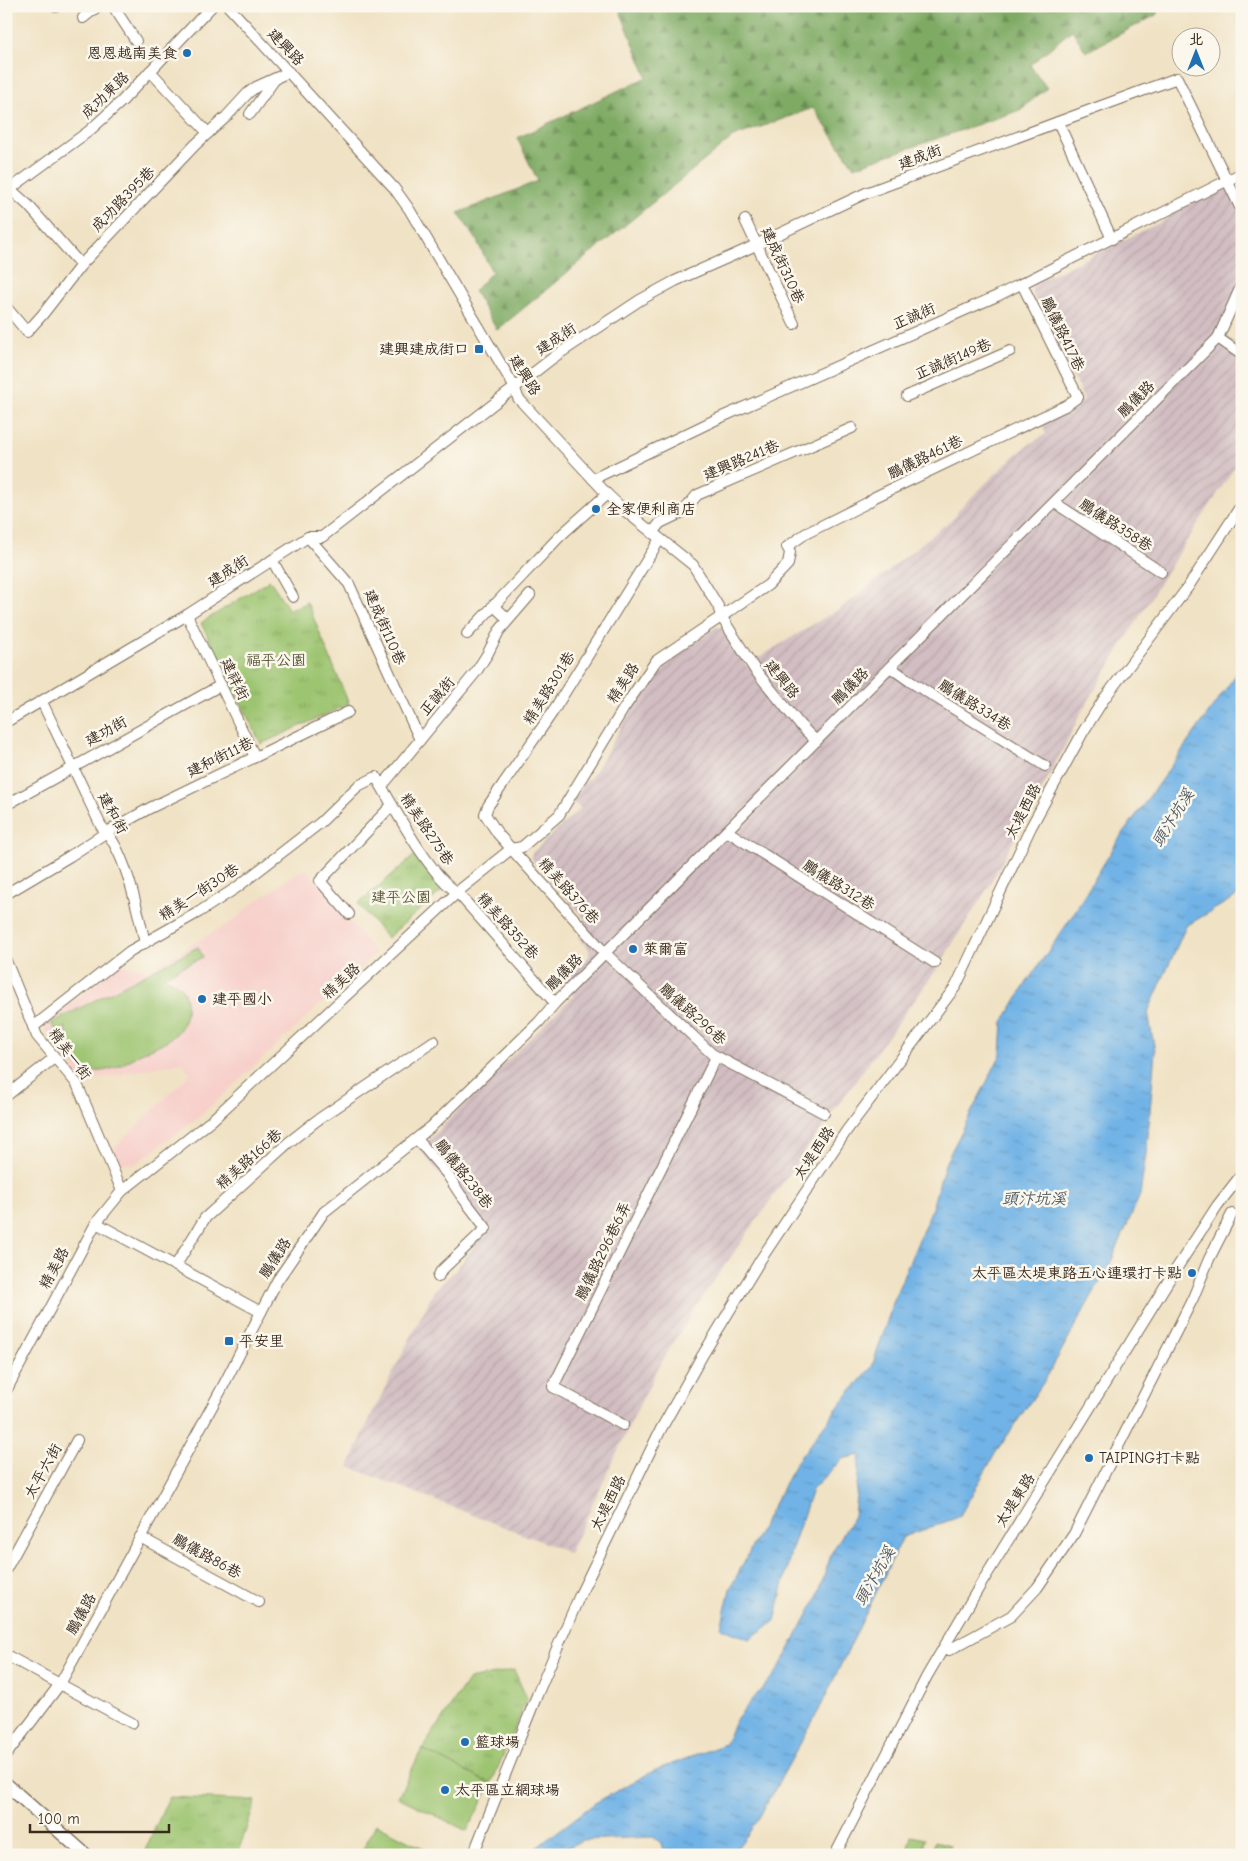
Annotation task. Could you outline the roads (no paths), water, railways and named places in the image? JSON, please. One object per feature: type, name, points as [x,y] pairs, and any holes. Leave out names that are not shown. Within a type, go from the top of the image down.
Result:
[{"type":"street","points":[[83,18],[98,6]]},
{"type":"street","points":[[113,6],[136,41]]},
{"type":"street","name":"成功東路","points":[[8,190],[88,132],[122,100],[212,6]]},
{"type":"street","name":"建興路","points":[[228,6],[394,188],[409,209],[515,388],[518,398],[607,494],[693,565],[718,606],[721,616],[755,670],[800,725],[816,741]]},
{"type":"street","points":[[150,71],[208,133]]},
{"type":"street","name":"成功路395巷","points":[[6,307],[27,332],[81,265],[248,93],[289,72]]},
{"type":"street","points":[[250,114],[275,78]]},
{"type":"street","name":"建成街","points":[[6,722],[187,615],[308,537],[322,536],[554,357],[640,300],[675,281],[744,251],[857,196],[1177,78],[1227,180]]},
{"type":"street","points":[[1058,122],[1112,239]]},
{"type":"street","name":"正誠街","points":[[593,479],[715,420],[1022,284],[1242,173]]},
{"type":"street","points":[[1227,180],[1242,211]]},
{"type":"street","points":[[8,190],[23,200],[81,265]]},
{"type":"street","name":"建成街310巷","points":[[745,220],[794,324]]},
{"type":"street","name":"鵬儀路417巷","points":[[1022,284],[1078,397]]},
{"type":"street","name":"鵬儀路","points":[[6,1755],[60,1684],[216,1398],[277,1280],[324,1212],[417,1139],[539,1022],[555,1002],[1055,503],[1218,338],[1242,284]]},
{"type":"street","points":[[1218,338],[1242,356]]},
{"type":"street","name":"正誠街149巷","points":[[907,396],[1010,351]]},
{"type":"street","name":"鵬儀路461巷","points":[[787,547],[805,534],[867,503],[875,497],[1067,405],[1078,397]]},
{"type":"street","name":"建興路241巷","points":[[656,536],[660,523],[683,512],[697,495],[852,428]]},
{"type":"street","points":[[466,634],[560,536],[607,494]]},
{"type":"street","name":"鵬儀路358巷","points":[[1055,503],[1161,572]]},
{"type":"street","name":"太堤西路","points":[[473,1855],[537,1695],[579,1597],[661,1429],[702,1356],[761,1259],[847,1130],[956,986],[1031,827],[1078,740],[1104,699],[1188,587],[1242,504]]},
{"type":"street","name":"精美路301巷","points":[[511,849],[485,814],[488,806],[562,698],[656,536]]},
{"type":"street","name":"建成街110巷","points":[[308,537],[349,584],[420,740]]},
{"type":"street","name":"精美路","points":[[6,1391],[96,1223],[122,1191],[212,1122],[458,892],[511,849],[522,847],[559,815],[624,708],[656,661],[768,585],[788,564],[790,552],[787,547]]},
{"type":"street","points":[[272,560],[293,597]]},
{"type":"street","name":"正誠街","points":[[379,781],[420,740],[476,672],[499,631],[530,595]]},
{"type":"street","points":[[493,605],[508,619]]},
{"type":"street","name":"建祥街","points":[[187,615],[255,757]]},
{"type":"street","name":"鵬儀路334巷","points":[[890,667],[1045,766]]},
{"type":"street","name":"建功街","points":[[6,805],[221,684]]},
{"type":"street","name":"建和街","points":[[42,702],[72,768],[101,826],[107,832],[123,866],[135,900],[145,944]]},
{"type":"street","name":"建和街11巷","points":[[6,894],[150,808],[348,712]]},
{"type":"street","name":"精美路275巷","points":[[379,781],[423,855],[449,888],[458,892]]},
{"type":"street","name":"精美一街30巷","points":[[33,1027],[130,951],[199,912],[236,888],[320,823],[358,786],[379,781]]},
{"type":"street","points":[[349,914],[320,881],[392,805]]},
{"type":"street","name":"鵬儀路312巷","points":[[727,831],[935,963]]},
{"type":"street","name":"精美路376巷","points":[[511,849],[605,954]]},
{"type":"street","name":"精美路352巷","points":[[458,892],[555,1002]]},
{"type":"street","name":"鵬儀路296巷","points":[[605,954],[716,1057],[762,1079],[824,1113]]},
{"type":"street","name":"精美一街","points":[[6,961],[37,1036],[77,1084],[122,1191]]},
{"type":"street","name":"精美路166巷","points":[[176,1265],[205,1218],[288,1143],[310,1125],[434,1041]]},
{"type":"street","name":"鵬儀路296巷6弄","points":[[623,1425],[552,1387],[716,1057]]},
{"type":"street","points":[[6,1096],[54,1058]]},
{"type":"street","name":"鵬儀路238巷","points":[[417,1139],[447,1174],[486,1228],[438,1277]]},
{"type":"street","name":"太堤東路","points":[[835,1855],[926,1676],[1167,1282],[1217,1206],[1242,1174]]},
{"type":"street","points":[[949,1650],[1011,1616],[1037,1588],[1074,1534],[1193,1298],[1209,1259],[1232,1214]]},
{"type":"street","points":[[96,1223],[261,1312]]},
{"type":"street","name":"太平六街","points":[[6,1569],[77,1440]]},
{"type":"street","name":"鵬儀路86巷","points":[[140,1537],[259,1602]]},
{"type":"street","points":[[6,1655],[132,1723]]},
{"type":"street","points":[[6,1784],[86,1855]]},
{"type":"water","name":"頭汴坑溪","points":[[1242,666],[1242,893],[1186,926],[1148,1012],[1155,1051],[1147,1147],[1140,1195],[1112,1260],[1045,1380],[995,1454],[959,1517],[903,1537],[819,1710],[756,1823],[732,1855],[664,1855],[661,1843],[653,1837],[582,1840],[555,1855],[527,1855],[595,1803],[653,1771],[725,1744],[736,1719],[778,1670],[817,1598],[832,1552],[854,1516],[860,1455],[842,1459],[812,1490],[791,1551],[775,1621],[749,1639],[721,1628],[730,1589],[795,1464],[848,1394],[872,1367],[896,1294],[931,1211],[945,1164],[1001,1054],[1003,1022],[1027,982],[1069,921],[1117,842]]},
{"type":"place","name":"恩恩越南美食","points":[[187,53]]},
{"type":"place","name":"建興建成街口","points":[[479,349]]},
{"type":"place","name":"全家便利商店","points":[[596,509]]},
{"type":"place","name":"萊爾富","points":[[633,949]]},
{"type":"place","name":"建平國小","points":[[202,999]]},
{"type":"place","name":"太平區太堤東路五心連環打卡點","points":[[1192,1273]]},
{"type":"place","name":"平安里","points":[[229,1341]]},
{"type":"place","name":"TAIPING打卡點","points":[[1089,1458]]},
{"type":"place","name":"籃球場","points":[[465,1742]]},
{"type":"place","name":"太平區立網球場","points":[[445,1790]]},
{"type":"park label","name":"福平公園","points":[[276,660]]},
{"type":"park label","name":"建平公園","points":[[401,897]]}]
